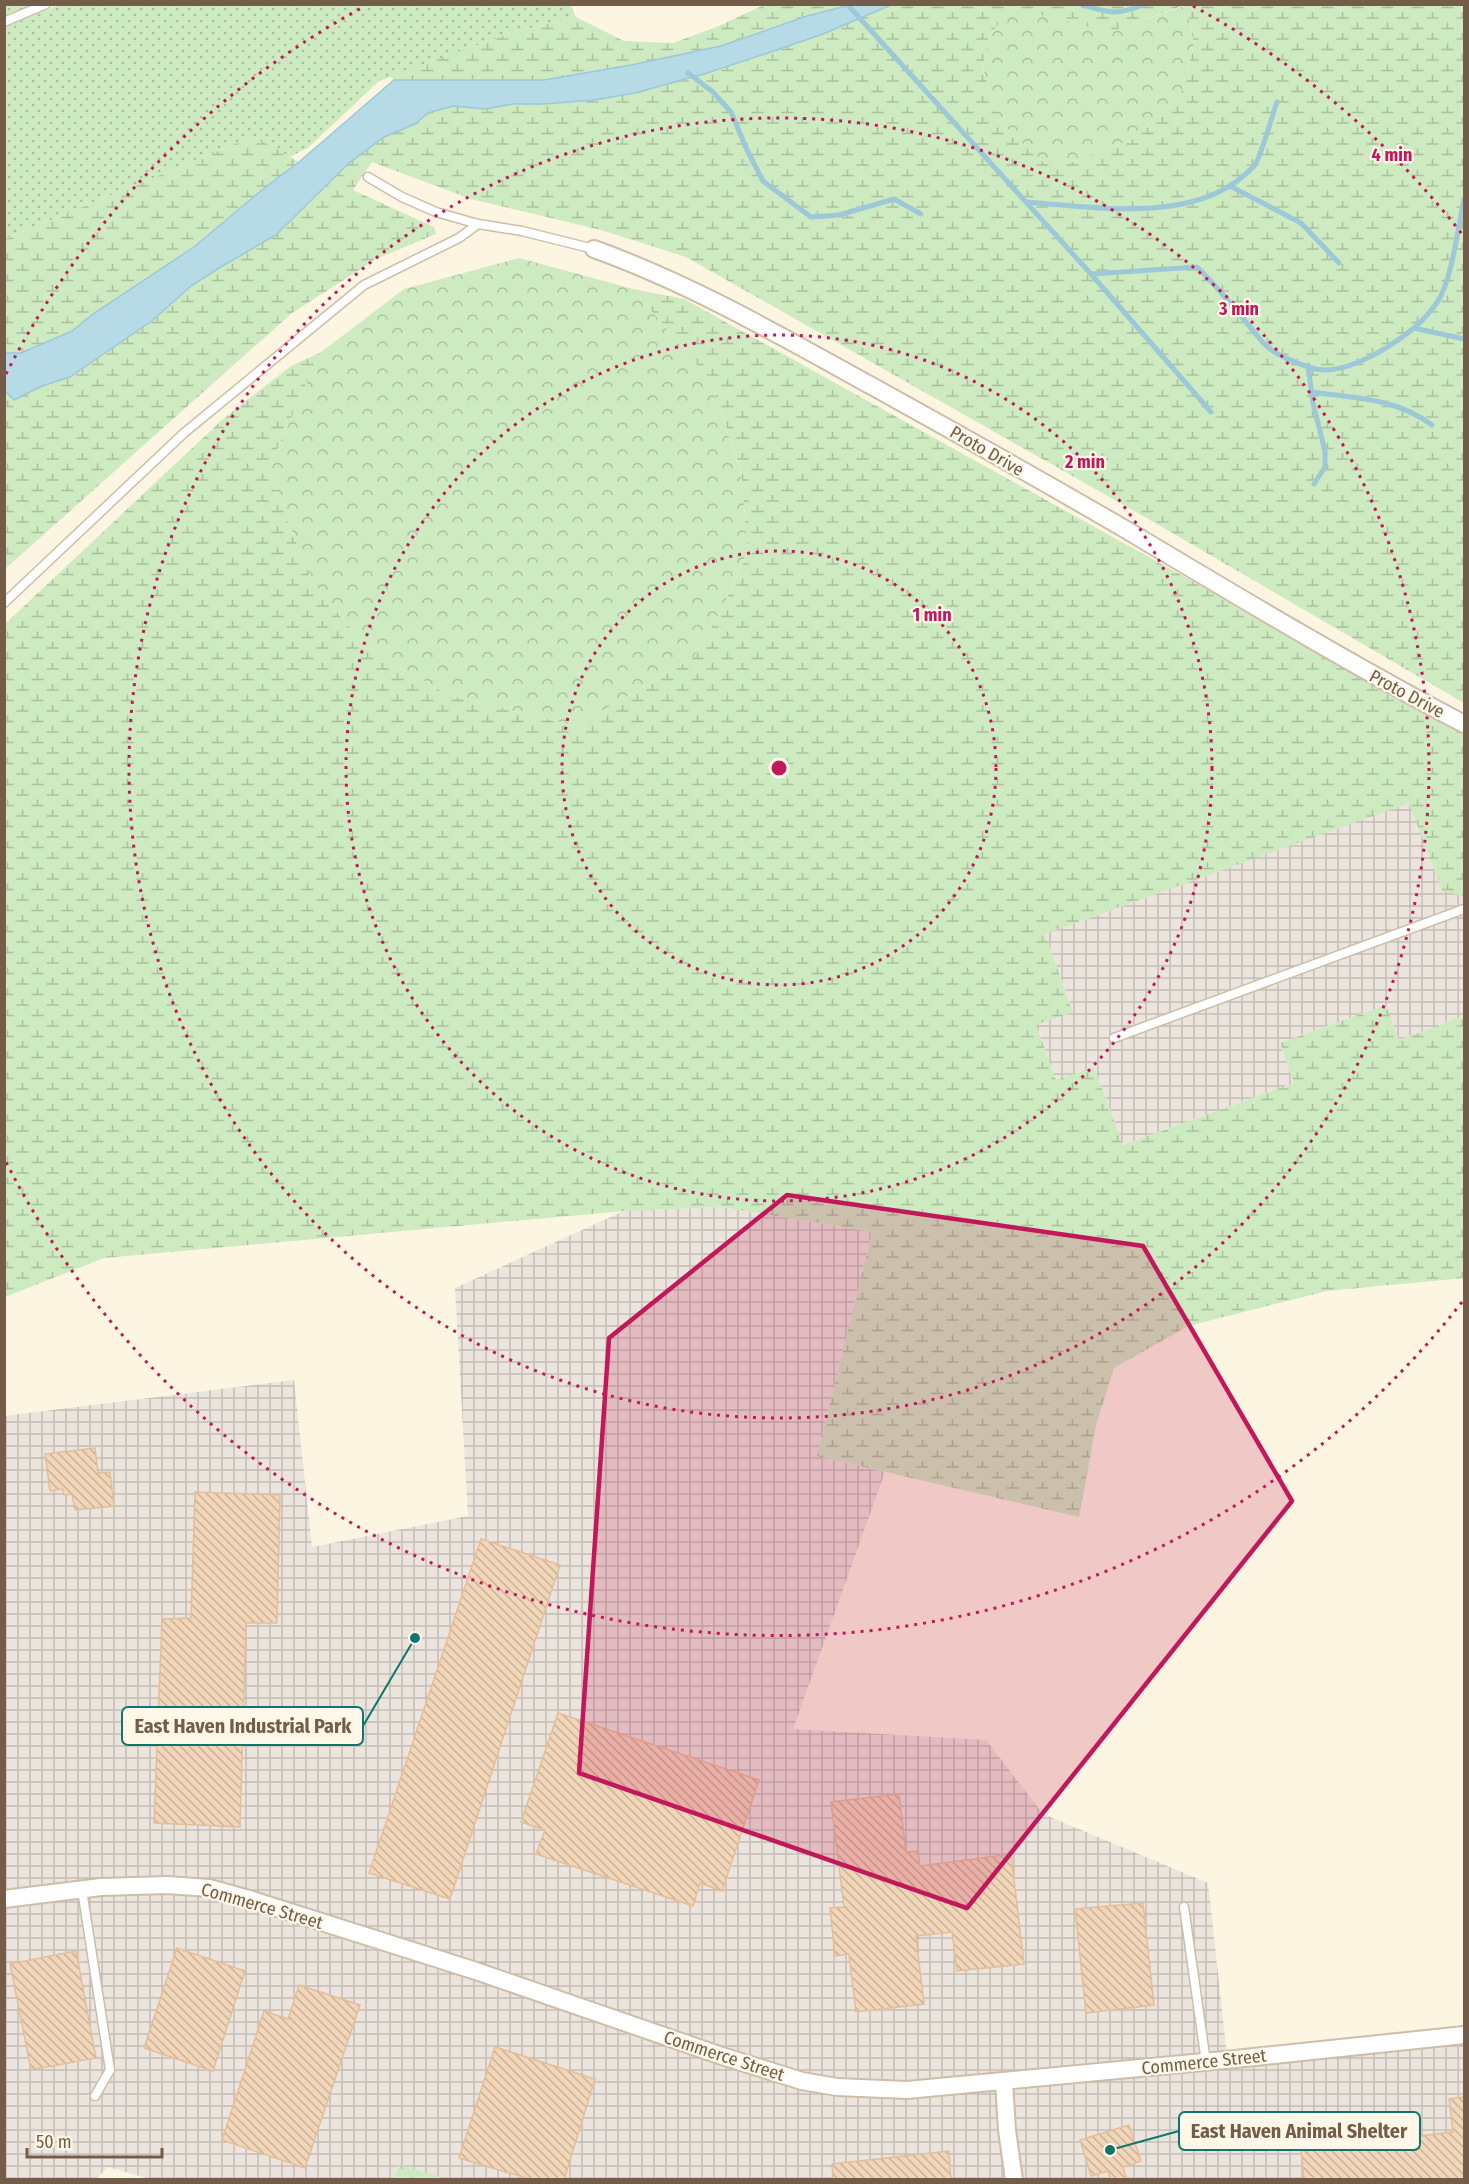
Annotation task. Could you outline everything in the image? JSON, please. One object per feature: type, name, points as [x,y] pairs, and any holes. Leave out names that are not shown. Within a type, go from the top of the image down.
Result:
[{"type":"street","name":"Proto Drive","points":[[594,249],[638,264],[678,282],[782,336],[1138,537],[1385,682],[1464,724]]},
{"type":"street","name":"Commerce Street","points":[[4,1899],[101,1887],[209,1888],[476,1971],[722,2056],[802,2081],[837,2087],[907,2090],[1004,2082],[1464,2035]]},
{"type":"street","points":[[1004,2082],[1014,2180]]},
{"type":"lane","points":[[4,22],[46,4]]},
{"type":"lane","points":[[368,177],[402,197],[436,212],[478,224],[522,231],[594,249]]},
{"type":"lane","points":[[4,603],[184,433],[364,285],[459,238],[478,224]]},
{"type":"lane","points":[[1114,1038],[1464,909]]},
{"type":"lane","points":[[82,1890],[110,2070],[95,2096]]},
{"type":"lane","points":[[1185,1907],[1206,2062]]},
{"type":"highlighted area","points":[[787,1195],[1143,1246],[1292,1501],[967,1908],[579,1773],[609,1338]]},
{"type":"shaded area","points":[[1409,802],[1442,890],[1464,896],[1464,1016],[1399,1040],[1386,1005],[1280,1043],[1294,1083],[1123,1145],[1094,1067],[1056,1081],[1036,1025],[1073,1011],[1045,934]]},
{"type":"shaded area","points":[[721,1207],[872,1232],[817,1456],[885,1472],[793,1729],[986,1740],[1043,1814],[1208,1883],[1227,2055],[1464,2029],[1464,2179],[447,2180],[399,2165],[394,2180],[153,2180],[108,2167],[96,2179],[5,2179],[4,1416],[294,1380],[312,1547],[468,1516],[455,1288],[624,1211]]},
{"type":"green space","points":[[5,4],[33,4],[33,5],[5,16]]},
{"type":"green space","points":[[570,4],[576,17],[514,32],[379,81],[309,147],[290,157],[252,137],[5,239],[5,27],[58,5]]},
{"type":"green space","points":[[764,5],[850,5],[807,16],[721,46],[544,81],[394,80],[389,76],[514,32],[576,17],[624,41],[673,43],[714,28]]},
{"type":"green space","points":[[890,5],[1185,5],[1109,32],[1010,7],[988,39],[983,69],[1000,122],[1043,162],[1073,162],[1133,139],[1180,96],[1194,45],[1187,5],[1464,5],[1464,703],[1150,520],[686,257],[601,230],[471,199],[372,162],[353,190],[434,227],[436,234],[378,258],[292,313],[5,569],[4,391],[14,400],[42,386],[70,377],[153,320],[191,286],[276,235],[348,164],[384,137],[415,124],[427,113],[453,106],[485,109],[513,104],[544,104],[635,93],[704,74],[823,34]]},
{"type":"green space","points":[[1187,5],[1194,45],[1180,96],[1133,139],[1073,162],[1043,162],[1000,122],[983,69],[988,39],[1010,6],[1109,32]]},
{"type":"green space","points":[[252,137],[299,162],[194,247],[93,314],[72,331],[21,353],[5,353],[5,239]]},
{"type":"green space","points":[[519,258],[633,289],[710,380],[741,472],[748,551],[720,613],[693,658],[576,726],[448,695],[366,648],[311,580],[268,470],[320,353],[404,289]]},
{"type":"green space","points":[[633,289],[684,299],[1464,732],[1464,896],[1442,891],[1409,803],[1045,934],[1073,1012],[1036,1025],[1056,1080],[1094,1067],[1123,1145],[1294,1083],[1280,1043],[1386,1005],[1399,1040],[1464,1016],[1464,1278],[1327,1291],[1188,1326],[1114,1368],[1096,1425],[1079,1517],[817,1456],[872,1232],[721,1207],[624,1211],[104,1258],[5,1297],[5,624],[223,419],[291,366],[320,353],[268,470],[311,580],[366,648],[448,695],[576,726],[693,658],[720,613],[748,552],[741,471],[710,380]]},
{"type":"green space","points":[[399,2165],[447,2179],[394,2179]]},
{"type":"water","points":[[850,5],[891,5],[823,34],[765,54],[635,93],[594,100],[513,104],[485,109],[453,106],[428,113],[415,124],[384,137],[348,164],[276,235],[191,286],[153,320],[70,377],[42,386],[14,400],[5,391],[5,353],[21,353],[72,331],[93,314],[194,247],[299,162],[394,80],[544,80],[721,46],[807,16]]},
{"type":"building","points":[[95,1448],[98,1473],[110,1472],[114,1506],[75,1510],[72,1494],[64,1495],[63,1489],[50,1491],[45,1454]]},
{"type":"building","points":[[195,1492],[280,1495],[277,1623],[246,1623],[240,1827],[154,1823],[162,1619],[191,1618]]},
{"type":"building","points":[[481,1539],[560,1565],[450,1899],[369,1873]]},
{"type":"building","points":[[558,1713],[759,1780],[722,1891],[700,1883],[693,1906],[536,1854],[545,1830],[521,1822]]},
{"type":"building","points":[[899,1794],[906,1852],[918,1851],[920,1866],[1011,1854],[1024,1964],[957,1971],[952,1932],[916,1936],[924,2004],[856,2012],[849,1954],[835,1956],[830,1908],[844,1907],[831,1802]]},
{"type":"building","points":[[1143,1903],[1154,2005],[1086,2013],[1075,1909]]},
{"type":"building","points":[[177,1948],[245,1971],[213,2071],[144,2048]]},
{"type":"building","points":[[76,1951],[96,2058],[31,2070],[10,1964]]},
{"type":"building","points":[[299,1985],[360,2005],[305,2168],[222,2140],[264,2011],[288,2019]]},
{"type":"building","points":[[495,2047],[595,2079],[564,2180],[533,2180],[459,2158]]},
{"type":"building","points":[[1464,2097],[1464,2180],[1304,2180],[1301,2150],[1453,2132],[1449,2099]]},
{"type":"building","points":[[1129,2125],[1141,2161],[1123,2167],[1126,2177],[1119,2180],[1111,2180],[1108,2171],[1091,2176],[1080,2140]]},
{"type":"building","points":[[949,2151],[951,2180],[833,2180],[832,2164]]},
{"type":"waterway","points":[[847,4],[1091,274],[1211,412]]},
{"type":"waterway","points":[[1081,4],[1113,12],[1145,4]]},
{"type":"waterway","points":[[688,73],[713,92],[731,112],[763,181],[811,217],[839,215],[894,199],[921,214]]},
{"type":"waterway","points":[[1026,202],[1115,209],[1177,205],[1205,198],[1231,185],[1254,166],[1277,102]]},
{"type":"waterway","points":[[1230,186],[1301,223],[1339,263]]},
{"type":"waterway","points":[[1091,274],[1197,267],[1274,352],[1311,368],[1324,370],[1338,368],[1354,364],[1386,348],[1415,327],[1436,304],[1442,294],[1450,268],[1464,199]]},
{"type":"waterway","points":[[1414,328],[1464,339]]},
{"type":"waterway","points":[[1308,365],[1313,403],[1325,451],[1325,467],[1314,484]]},
{"type":"waterway","points":[[1311,392],[1389,404],[1404,409],[1432,425]]},
{"type":"place","name":"East Haven Industrial Park","points":[[415,1638]]},
{"type":"place","name":"East Haven Animal Shelter","points":[[1110,2150]]}]
